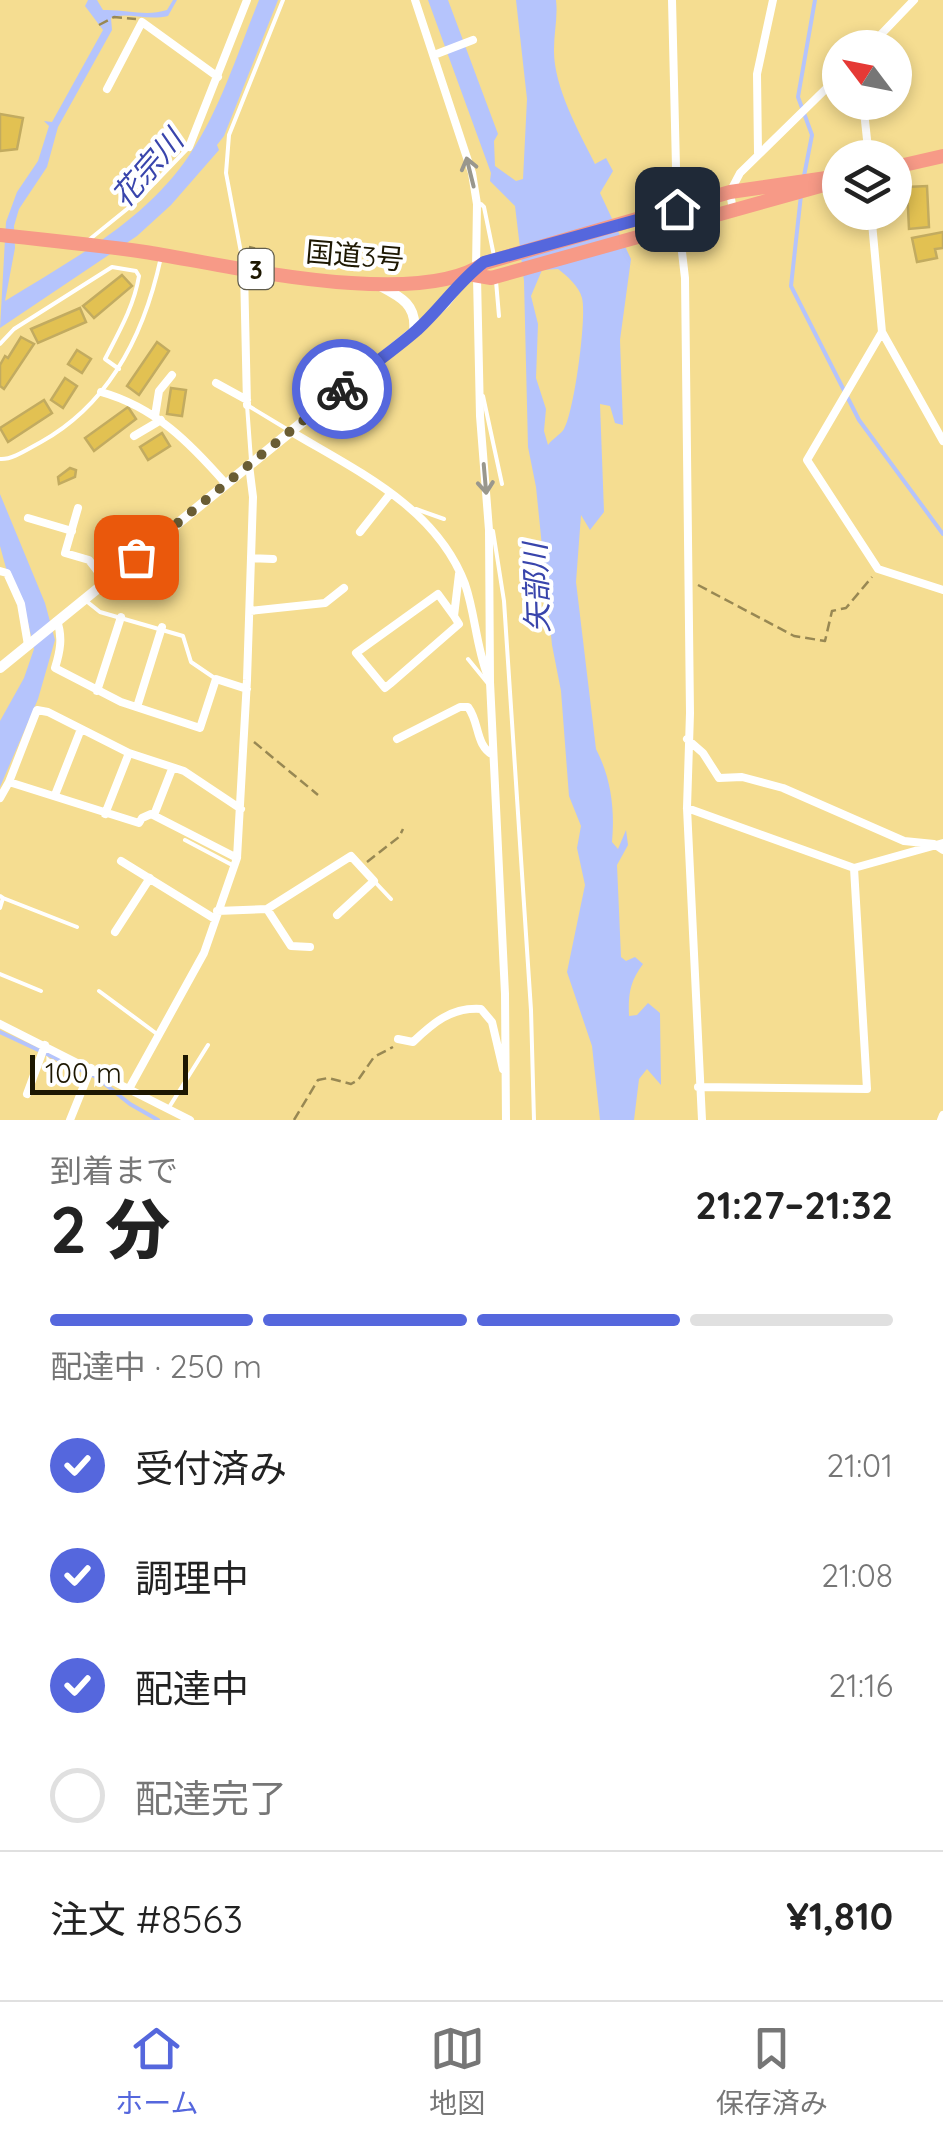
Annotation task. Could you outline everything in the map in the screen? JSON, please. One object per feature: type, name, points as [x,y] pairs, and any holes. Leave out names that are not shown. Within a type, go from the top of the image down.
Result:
[{"type":"highway","points":[[912,163],[943,156]]},
{"type":"highway","name":"国道3号","points":[[672,219],[730,192],[784,190],[822,182]]},
{"type":"highway","name":"国道3号","points":[[0,235],[162,254],[345,283],[416,285],[479,272],[672,219],[733,211],[784,190]]},
{"type":"street","points":[[188,147],[247,0]]},
{"type":"street","points":[[415,0],[472,173],[477,201],[506,1120]]},
{"type":"street","points":[[672,0],[672,219],[685,288],[690,714],[687,808],[702,1120]]},
{"type":"street","points":[[758,153],[758,74],[773,0]]},
{"type":"street","points":[[885,30],[914,0]]},
{"type":"street","points":[[108,90],[109,78],[142,22],[218,76]]},
{"type":"street","points":[[434,54],[473,40]]},
{"type":"street","points":[[733,211],[730,192],[740,173],[822,92]]},
{"type":"street","points":[[873,230],[882,332],[943,441]]},
{"type":"street","points":[[244,267],[248,402]]},
{"type":"street","points":[[0,668],[414,332],[479,272]]},
{"type":"street","points":[[376,284],[409,304],[415,320],[414,332]]},
{"type":"street","points":[[882,332],[807,460],[878,568],[943,590]]},
{"type":"street","points":[[158,418],[159,391],[172,375]]},
{"type":"street","points":[[216,383],[248,402]]},
{"type":"street","points":[[101,392],[158,418],[195,448],[226,484]]},
{"type":"street","points":[[134,436],[158,418]]},
{"type":"street","points":[[290,431],[390,494],[440,537],[464,582],[479,653],[490,684]]},
{"type":"street","points":[[130,1088],[204,953],[235,862],[250,610],[250,464]]},
{"type":"street","points":[[360,532],[390,494]]},
{"type":"street","points":[[78,508],[65,553],[88,560],[106,582]]},
{"type":"street","points":[[28,518],[72,531]]},
{"type":"street","points":[[251,558],[273,559]]},
{"type":"street","points":[[0,571],[7,573],[22,604],[29,644]]},
{"type":"street","points":[[454,616],[438,594],[356,653],[385,688],[459,624],[454,616],[458,574]]},
{"type":"street","points":[[250,610],[325,604],[344,588]]},
{"type":"street","points":[[320,592],[329,600]]},
{"type":"street","points":[[98,691],[121,616]]},
{"type":"street","points":[[56,622],[61,632],[55,668],[137,707],[200,728],[216,679],[247,689]]},
{"type":"street","points":[[137,707],[162,627]]},
{"type":"street","points":[[397,739],[460,707],[468,707],[482,748],[492,756]]},
{"type":"street","points":[[0,798],[37,710],[129,754],[184,772],[241,809]]},
{"type":"street","points":[[55,795],[81,729]]},
{"type":"street","points":[[687,739],[703,753],[719,778],[742,777],[783,788],[904,841],[940,845]]},
{"type":"street","points":[[104,814],[129,754]]},
{"type":"street","points":[[154,815],[172,768]]},
{"type":"street","points":[[9,782],[138,823],[154,815],[235,862]]},
{"type":"street","points":[[687,808],[854,868],[940,845]]},
{"type":"street","points":[[122,861],[216,915],[266,909],[355,853],[374,881],[336,915]]},
{"type":"street","points":[[698,1088],[866,1089],[854,868]]},
{"type":"street","points":[[115,932],[150,878]]},
{"type":"street","points":[[266,909],[291,946],[310,947]]},
{"type":"street","points":[[402,1040],[413,1042],[435,1020],[452,1012],[481,1010],[492,1022],[506,1078]]},
{"type":"street","points":[[0,1024],[190,1120]]},
{"type":"street","points":[[27,1094],[46,1046]]},
{"type":"street","points":[[70,1120],[91,1068]]},
{"type":"lane","points":[[244,267],[226,173],[229,135],[283,0]]},
{"type":"lane","points":[[87,244],[98,229],[137,200],[188,147]]},
{"type":"lane","points":[[477,201],[484,206],[493,246],[500,316]]},
{"type":"lane","points":[[0,459],[16,456],[48,438],[101,392],[138,334],[162,254]]},
{"type":"lane","points":[[0,344],[14,329],[112,267],[136,271],[138,285],[126,321],[105,359],[119,369]]},
{"type":"lane","points":[[481,388],[502,484]]},
{"type":"lane","points":[[248,402],[290,431]]},
{"type":"lane","points":[[248,402],[250,464]]},
{"type":"lane","points":[[410,509],[444,519]]},
{"type":"lane","points":[[490,530],[504,601],[530,992],[533,1118]]},
{"type":"lane","points":[[84,599],[100,612],[184,636],[191,662],[216,679]]},
{"type":"lane","points":[[468,659],[490,684]]},
{"type":"lane","points":[[186,840],[235,862]]},
{"type":"lane","points":[[374,881],[390,899]]},
{"type":"lane","points":[[0,908],[2,897],[77,927]]},
{"type":"lane","points":[[0,974],[41,992]]},
{"type":"lane","points":[[98,991],[157,1034]]},
{"type":"lane","points":[[168,1109],[208,1045]]},
{"type":"path","points":[[99,25],[127,17],[142,22]]},
{"type":"path","points":[[248,249],[258,250]]},
{"type":"path","points":[[688,579],[794,636],[825,641],[832,610],[846,608],[878,568]]},
{"type":"path","points":[[244,738],[318,795]]},
{"type":"path","points":[[362,866],[399,837],[403,828]]},
{"type":"path","points":[[294,1120],[318,1080],[328,1078],[351,1084],[374,1056],[402,1040]]},
{"type":"water","points":[[88,0],[97,0],[103,10],[151,13],[167,10],[177,0],[168,16],[111,18],[112,30],[58,127],[47,167],[19,209],[5,301],[106,237],[172,178],[211,118],[259,0],[278,0],[217,145],[219,150],[171,205],[137,236],[0,328],[6,222],[17,192],[38,161],[49,126],[44,121],[52,122],[103,30],[85,6]]},
{"type":"water","points":[[428,0],[448,0],[498,134],[494,141],[495,166],[516,181],[523,179],[527,99],[516,0],[556,0],[554,49],[558,78],[595,164],[606,158],[613,171],[600,193],[631,259],[620,340],[623,425],[615,423],[610,406],[600,404],[604,512],[590,530],[581,515],[576,582],[596,749],[611,794],[612,842],[618,849],[626,830],[628,845],[617,865],[621,957],[626,961],[635,957],[643,964],[631,988],[629,1016],[637,1015],[648,1003],[660,1013],[661,1085],[647,1069],[639,1079],[634,1120],[600,1120],[592,1046],[567,972],[585,885],[577,848],[581,826],[569,796],[561,691],[528,447],[524,281],[515,206],[490,181],[491,173]],"holes":[[[558,269],[580,294],[583,324],[568,420],[548,445],[544,431],[546,409],[536,378],[538,324],[531,296],[542,270]]]},
{"type":"water","points":[[0,494],[45,603],[55,640],[38,699],[0,787],[0,721],[24,678],[34,649],[24,605],[0,546]]},
{"type":"building","points":[[0,114],[23,118],[17,149],[0,151]]},
{"type":"building","points":[[927,186],[929,227],[912,229],[912,187]]},
{"type":"building","points":[[943,232],[943,248],[935,249],[937,258],[917,262],[912,238]]},
{"type":"building","points":[[122,275],[132,286],[94,318],[83,306]]},
{"type":"building","points":[[80,308],[86,322],[38,343],[31,329]]},
{"type":"building","points":[[21,337],[34,344],[4,389],[0,386],[0,365]]},
{"type":"building","points":[[157,342],[169,351],[139,395],[127,386]]},
{"type":"building","points":[[77,350],[91,359],[82,373],[68,364]]},
{"type":"building","points":[[65,378],[77,386],[63,408],[51,400]]},
{"type":"building","points":[[171,388],[186,390],[182,416],[167,414]]},
{"type":"building","points":[[44,400],[52,413],[8,442],[0,428]]},
{"type":"building","points":[[128,407],[136,419],[94,451],[85,438]]},
{"type":"building","points":[[162,433],[170,446],[148,460],[140,447]]},
{"type":"building","points":[[70,468],[76,470],[75,477],[59,484],[58,477]]},
{"type":"waterway","points":[[804,176],[812,135],[798,97],[815,0]]},
{"type":"waterway","points":[[801,195],[791,286],[859,420],[943,534]]},
{"type":"waterway","points":[[0,1032],[96,1077],[158,1120]]},
{"type":"way so far","points":[[136,557],[342,389]]},
{"type":"route","points":[[342,389],[417,330],[484,262],[677,209]]},
{"type":"water label","name":"花宗川","points":[[147,168]]},
{"type":"water label","name":"矢部川","points":[[536,588]]}]
